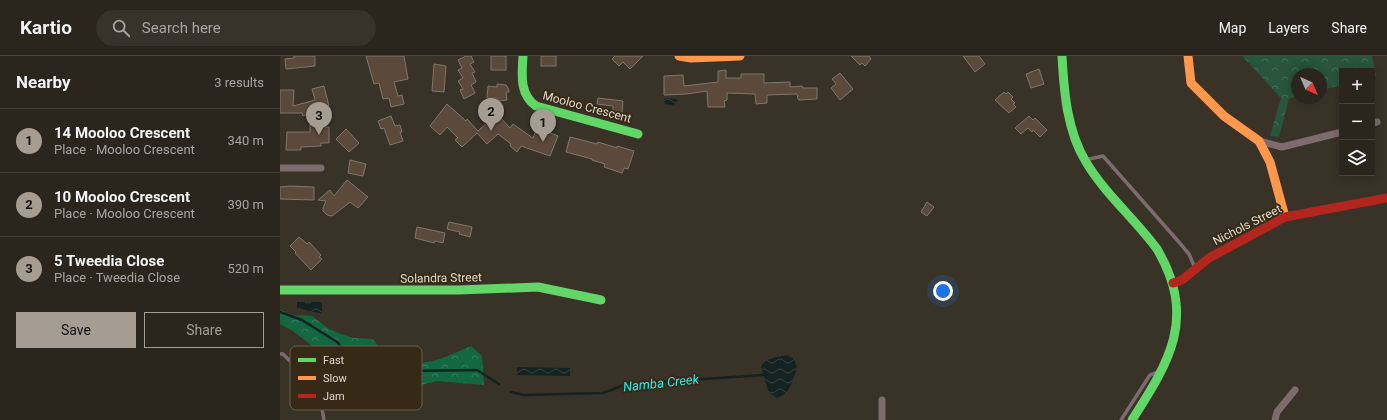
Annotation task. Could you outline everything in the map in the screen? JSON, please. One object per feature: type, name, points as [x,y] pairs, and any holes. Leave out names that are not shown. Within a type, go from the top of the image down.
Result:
[{"type":"street","name":"Mooloo Crescent","points":[[523,56],[523,88],[529,102],[538,108],[638,134]]},
{"type":"street","points":[[679,56],[691,58],[740,56]]},
{"type":"street","points":[[1062,56],[1067,105],[1072,129],[1084,159],[1108,193],[1151,239],[1164,260],[1173,282],[1177,312],[1173,342],[1161,371],[1132,420]]},
{"type":"street","points":[[1188,56],[1191,84],[1224,116],[1259,142],[1282,147],[1339,133]]},
{"type":"street","points":[[1259,142],[1270,162],[1285,217]]},
{"type":"street","points":[[280,168],[321,168]]},
{"type":"street","name":"Nichols Street","points":[[1173,282],[1182,280],[1209,258],[1285,217],[1387,198]]},
{"type":"street","name":"Solandra Street","points":[[280,290],[443,290],[538,287],[601,300]]},
{"type":"street","points":[[1275,420],[1277,412],[1295,390]]},
{"type":"street","points":[[882,400],[882,420]]},
{"type":"lane","points":[[1084,159],[1103,156],[1189,254],[1196,269]]},
{"type":"lane","points":[[280,354],[283,354],[290,361]]},
{"type":"lane","points":[[1121,420],[1150,375],[1161,371]]},
{"type":"lane","points":[[322,410],[324,420]]},
{"type":"green space","points":[[1242,56],[1372,56],[1374,68],[1339,68],[1339,86],[1327,89],[1327,68],[1291,68],[1291,98],[1289,99],[1279,137],[1270,136],[1281,98]]},
{"type":"green space","points":[[280,310],[293,315],[312,316],[329,329],[354,338],[372,339],[377,346],[312,346],[293,331],[280,324]]},
{"type":"green space","points":[[471,346],[482,356],[484,385],[437,381],[422,385],[422,362],[433,361]]},
{"type":"water","points":[[664,99],[676,99],[678,101],[673,106],[665,104]]},
{"type":"water","points":[[297,302],[322,302],[322,313],[297,308]]},
{"type":"water","points":[[787,355],[794,359],[797,368],[787,392],[777,398],[769,393],[761,367],[768,360]]},
{"type":"water","points":[[517,367],[570,368],[570,376],[517,375]]},
{"type":"building","points":[[294,56],[315,56],[315,66],[286,69],[285,59],[294,58]]},
{"type":"building","points":[[366,56],[404,56],[408,79],[394,82],[398,96],[402,95],[404,104],[391,107],[389,98],[383,99],[379,83],[374,84]]},
{"type":"building","points":[[466,56],[471,56],[474,62],[470,64],[475,72],[472,73],[476,82],[471,85],[475,93],[464,99],[460,90],[463,89],[458,81],[463,78],[458,70],[462,68],[458,60]]},
{"type":"building","points":[[491,56],[506,56],[506,70],[491,70]]},
{"type":"building","points":[[541,56],[556,56],[556,66],[541,66]]},
{"type":"building","points":[[615,56],[643,56],[630,69],[623,62],[619,66],[612,59]]},
{"type":"building","points":[[851,56],[869,56],[871,59],[865,66],[862,63],[860,65]]},
{"type":"building","points":[[963,56],[979,56],[985,64],[975,72]]},
{"type":"building","points":[[434,64],[446,66],[444,92],[432,91]]},
{"type":"building","points":[[1039,69],[1044,84],[1031,88],[1026,74]]},
{"type":"building","points":[[726,70],[726,78],[741,78],[741,74],[764,74],[764,83],[790,82],[790,87],[802,86],[803,88],[817,88],[817,99],[799,100],[797,94],[767,95],[767,103],[756,104],[755,94],[727,93],[727,100],[724,101],[725,107],[708,107],[707,91],[664,95],[664,76],[683,75],[684,86],[718,82],[718,71]]},
{"type":"building","points":[[840,73],[853,89],[840,100],[831,88],[836,84],[832,79]]},
{"type":"building","points":[[497,84],[506,85],[508,88],[509,92],[506,92],[507,100],[499,101],[497,98],[487,98],[488,86],[497,87]]},
{"type":"building","points":[[324,86],[329,106],[313,110],[314,112],[303,116],[302,113],[280,113],[280,90],[294,90],[293,106],[315,100],[312,89]]},
{"type":"building","points":[[1004,92],[1006,94],[1008,92],[1013,97],[1011,99],[1015,103],[1013,104],[1016,107],[1009,113],[995,100]]},
{"type":"building","points":[[598,98],[623,101],[622,113],[613,112],[613,106],[597,104]]},
{"type":"building","points":[[447,104],[466,121],[467,119],[478,131],[497,114],[510,128],[513,124],[533,138],[537,128],[558,136],[550,156],[521,146],[517,152],[510,146],[511,144],[498,134],[487,144],[477,133],[462,147],[455,140],[458,138],[447,127],[440,135],[430,126]]},
{"type":"building","points":[[391,116],[395,126],[400,125],[402,132],[400,132],[403,141],[390,145],[384,128],[381,129],[378,121]]},
{"type":"building","points":[[1029,116],[1033,120],[1035,118],[1047,130],[1040,137],[1033,130],[1032,132],[1028,128],[1021,134],[1015,128]]},
{"type":"building","points":[[310,124],[324,124],[324,127],[329,127],[329,143],[321,143],[321,146],[301,147],[301,150],[286,150],[287,132],[310,132]]},
{"type":"building","points":[[346,129],[359,143],[349,152],[336,139]]},
{"type":"building","points":[[570,137],[597,144],[598,142],[617,148],[617,146],[634,151],[628,169],[624,168],[622,173],[604,167],[605,164],[592,159],[566,152]]},
{"type":"building","points":[[350,160],[366,164],[363,176],[348,173]]},
{"type":"building","points":[[347,180],[368,197],[358,208],[350,202],[332,216],[327,215],[323,211],[326,201],[318,200],[330,190],[334,196]]},
{"type":"building","points":[[280,187],[314,187],[314,200],[280,199]]},
{"type":"building","points":[[927,202],[934,207],[927,216],[921,212]]},
{"type":"building","points":[[449,222],[472,227],[470,237],[459,234],[460,232],[447,229]]},
{"type":"building","points":[[417,227],[445,233],[443,243],[435,241],[434,243],[415,238]]},
{"type":"building","points":[[299,237],[307,244],[309,242],[321,255],[319,257],[322,259],[311,270],[290,246]]},
{"type":"waterway","name":"Namba Creek","points":[[280,312],[302,320],[337,342],[340,346]]},
{"type":"waterway","name":"Namba Creek","points":[[422,371],[477,370],[499,384]]},
{"type":"waterway","name":"Namba Creek","points":[[511,392],[524,395],[603,393],[627,384],[764,375]]},
{"type":"traffic: fast","points":[[523,56],[522,77],[524,90],[536,106],[638,134]]},
{"type":"traffic: fast","points":[[1062,56],[1065,97],[1071,124],[1080,150],[1086,162],[1102,185],[1157,249],[1169,273],[1175,296],[1177,317],[1174,338],[1158,378],[1132,420]]},
{"type":"traffic: fast","points":[[280,290],[459,290],[538,287],[601,300]]},
{"type":"traffic: slow","points":[[679,56],[691,58],[740,56]]},
{"type":"traffic: slow","points":[[1188,56],[1191,83],[1224,116],[1259,141],[1270,162],[1285,217]]},
{"type":"traffic: jam","points":[[1173,283],[1182,280],[1209,258],[1285,217],[1387,198]]},
{"type":"place","name":"10 Mooloo Crescent","points":[[491,131]]},
{"type":"place","name":"5 Tweedia Close","points":[[319,135]]},
{"type":"place","name":"14 Mooloo Crescent","points":[[543,142]]}]
